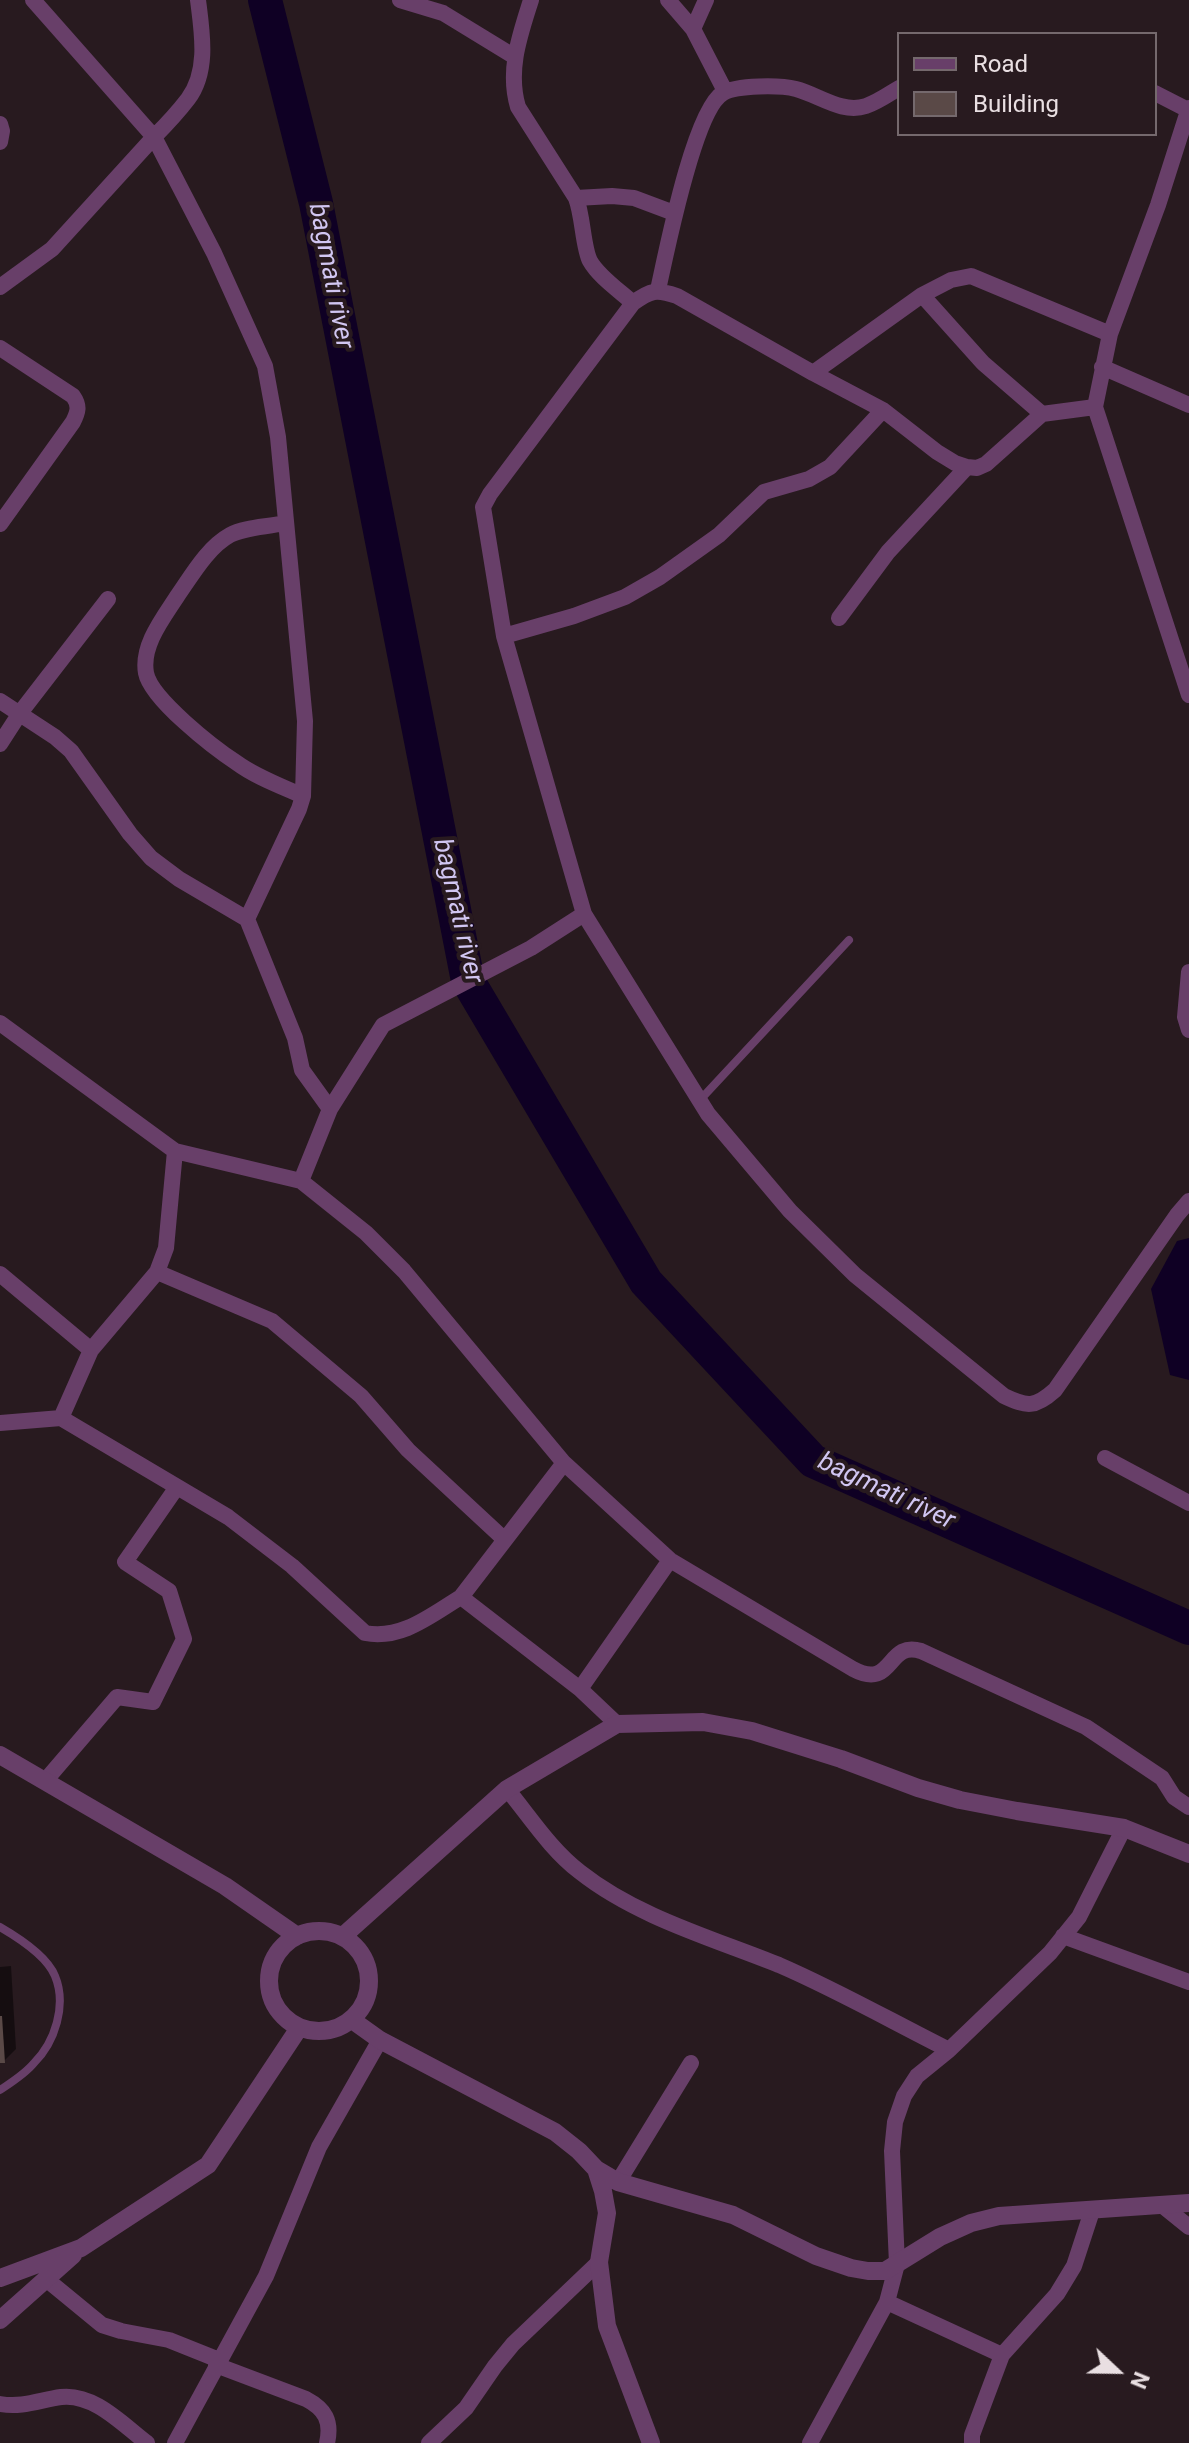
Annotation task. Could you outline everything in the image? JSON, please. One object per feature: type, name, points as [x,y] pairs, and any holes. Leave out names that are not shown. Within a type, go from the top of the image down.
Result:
[{"type":"street","points":[[33,0],[154,137],[214,253],[265,366],[278,437],[305,721],[303,796],[247,919]]},
{"type":"street","points":[[0,287],[52,249],[190,97],[199,79],[202,62],[198,0]]},
{"type":"street","points":[[400,0],[443,13],[515,57]]},
{"type":"street","points":[[531,0],[515,57],[514,92],[518,107],[576,198],[582,212],[591,263],[633,303]]},
{"type":"street","points":[[668,0],[693,29],[725,91]]},
{"type":"street","points":[[693,29],[706,0]]},
{"type":"street","points":[[658,290],[674,213],[692,153],[710,108],[725,91],[793,88],[835,105],[856,108],[867,106],[897,89]]},
{"type":"street","points":[[1157,94],[1189,109],[1158,205],[1110,334],[1095,407],[1187,686]]},
{"type":"street","points":[[0,124],[0,142]]},
{"type":"street","points":[[576,198],[634,198],[674,213]]},
{"type":"street","points":[[813,373],[922,295],[951,280],[971,276],[1110,334]]},
{"type":"street","points":[[1095,407],[1042,414],[986,464],[977,468],[967,467],[937,452],[883,410],[677,296],[658,290],[645,294],[633,303],[485,500],[483,515],[504,636],[584,914],[708,1114],[790,1211],[855,1275],[1004,1396],[1032,1405],[1043,1401],[1055,1390],[1189,1201]]},
{"type":"street","points":[[922,295],[983,363],[1042,414]]},
{"type":"street","points":[[0,348],[73,396],[79,408],[73,422],[0,524]]},
{"type":"street","points":[[1102,367],[1189,405]]},
{"type":"street","points":[[504,636],[587,612],[625,597],[660,577],[719,535],[764,492],[809,479],[830,467],[883,410]]},
{"type":"street","points":[[839,618],[888,552],[967,467]]},
{"type":"street","points":[[284,523],[233,533],[213,549],[156,630],[146,658],[146,674],[154,691],[172,710],[238,764],[303,796]]},
{"type":"street","points":[[0,744],[20,713],[108,599]]},
{"type":"street","points":[[0,701],[71,751],[130,834],[151,858],[179,879],[247,919],[295,1038],[302,1070],[330,1109]]},
{"type":"street","points":[[301,1181],[330,1109],[383,1025],[531,948],[584,914]]},
{"type":"street","points":[[1189,972],[1185,1017],[1189,1030]]},
{"type":"street","points":[[0,1023],[175,1151],[301,1181],[366,1233],[404,1271],[564,1463],[670,1560],[864,1675],[879,1673],[899,1653],[913,1649],[1086,1727],[1162,1778],[1177,1801],[1189,1807]]},
{"type":"street","points":[[61,1418],[91,1350],[157,1272],[166,1248],[175,1151]]},
{"type":"street","points":[[157,1272],[272,1321],[361,1396],[408,1450],[505,1540]]},
{"type":"street","points":[[0,1274],[91,1350]]},
{"type":"street","points":[[0,1423],[61,1418],[228,1517],[292,1566],[365,1633],[379,1636],[411,1627],[461,1597],[564,1463]]},
{"type":"street","points":[[1105,1458],[1189,1503]]},
{"type":"street","points":[[45,1781],[117,1697],[153,1702],[184,1639],[169,1591],[125,1562],[177,1487]]},
{"type":"street","points":[[580,1689],[670,1560]]},
{"type":"street","points":[[461,1597],[580,1689],[617,1724]]},
{"type":"street","points":[[343,1936],[507,1789],[617,1724],[703,1722],[752,1731],[960,1800],[1124,1828],[1189,1854]]},
{"type":"street","points":[[0,1755],[225,1886],[297,1936]]},
{"type":"street","points":[[507,1789],[558,1853],[602,1889],[661,1919],[783,1967],[949,2050]]},
{"type":"street","points":[[810,2443],[887,2302],[897,2264],[892,2151],[895,2122],[904,2096],[917,2076],[949,2050],[1050,1953],[1079,1917],[1124,1828]]},
{"type":"street","points":[[325,1931],[343,1936],[363,1955],[370,1983],[367,1997],[352,2020],[340,2027],[326,2031],[299,2028],[277,2009],[271,1996],[271,1968],[276,1955],[297,1936],[325,1931]]},
{"type":"street","points":[[1063,1936],[1189,1982]]},
{"type":"street","points":[[352,2020],[380,2040],[555,2132],[596,2169],[618,2182],[733,2215],[816,2256],[851,2268],[885,2271],[940,2237],[971,2223],[999,2216],[1189,2203]]},
{"type":"street","points":[[0,2320],[81,2248],[208,2165],[299,2028]]},
{"type":"street","points":[[175,2443],[266,2276],[319,2147],[380,2040]]},
{"type":"street","points":[[618,2182],[691,2063]]},
{"type":"street","points":[[596,2169],[607,2213],[599,2262],[607,2326],[651,2443]]},
{"type":"street","points":[[1163,2206],[1189,2227]]},
{"type":"street","points":[[972,2443],[972,2435],[1002,2355],[1057,2294],[1074,2266],[1092,2211]]},
{"type":"street","points":[[0,2278],[81,2248]]},
{"type":"street","points":[[429,2443],[466,2408],[513,2344],[599,2262]]},
{"type":"street","points":[[46,2279],[102,2325],[169,2340],[319,2405],[326,2414],[329,2426],[327,2443]]},
{"type":"street","points":[[887,2302],[1002,2355]]},
{"type":"street","points":[[0,2404],[24,2406],[62,2397],[86,2400],[147,2443]]},
{"type":"lane","points":[[700,1100],[849,940]]},
{"type":"lane","points":[[0,1927],[44,1960],[55,1974],[59,1991],[59,2017],[50,2040],[35,2063],[0,2090]]},
{"type":"shaded area","points":[[1189,1238],[1189,1380],[1170,1375],[1151,1289],[1177,1241]]},
{"type":"building","points":[[2,2016],[5,2063],[0,2063]]},
{"type":"waterway","name":"bagmati river","points":[[265,0],[316,203],[468,981],[646,1282],[813,1461],[1189,1628]]}]
